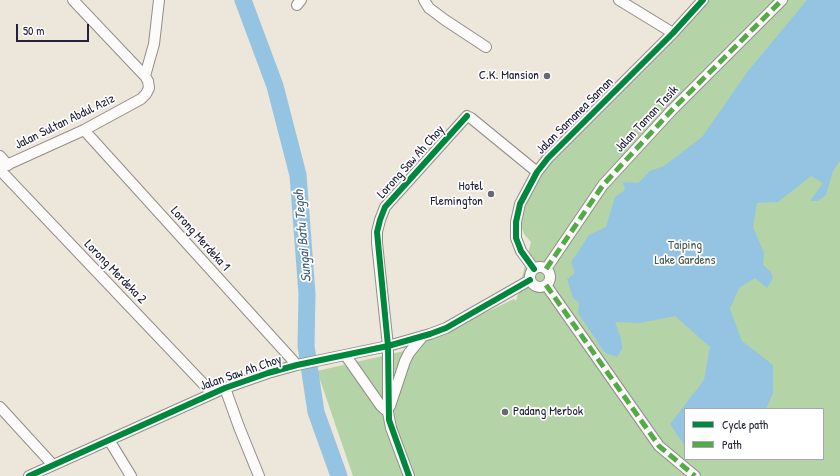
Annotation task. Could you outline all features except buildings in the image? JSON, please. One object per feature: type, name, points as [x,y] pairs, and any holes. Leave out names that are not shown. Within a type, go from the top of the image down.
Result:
[{"type":"street","points":[[73,0],[145,76]]},
{"type":"street","points":[[145,76],[154,44],[159,0]]},
{"type":"street","points":[[437,0],[427,4],[445,20],[486,47]]},
{"type":"street","points":[[619,0],[673,33]]},
{"type":"street","name":"Jalan Samanea Saman","points":[[534,269],[521,251],[516,238],[516,222],[520,204],[537,172],[548,158],[673,33],[703,0]]},
{"type":"street","name":"Jalan Taman Tasik","points":[[546,269],[602,185],[672,110],[782,0]]},
{"type":"street","name":"Jalan Sultan Abdul Aziz","points":[[3,168],[84,130],[141,99],[149,88],[148,81],[145,76]]},
{"type":"street","name":"Lorong Saw Ah Choy","points":[[409,476],[391,428],[388,412],[388,346],[377,243],[377,232],[385,207],[467,116],[537,172]]},
{"type":"street","name":"Lorong Merdeka 1","points":[[84,130],[300,365]]},
{"type":"street","points":[[0,156],[3,168]]},
{"type":"street","name":"Lorong Merdeka 2","points":[[3,168],[212,393]]},
{"type":"street","points":[[538,266],[546,269],[550,277],[546,285],[537,287],[530,280],[530,273],[534,269],[538,266]]},
{"type":"street","name":"Jalan Saw Ah Choy","points":[[29,476],[225,388],[268,373],[388,346],[446,328],[530,280]]},
{"type":"street","points":[[546,285],[659,446],[695,476]]},
{"type":"street","points":[[346,356],[381,406],[388,412],[405,361],[423,336]]},
{"type":"street","points":[[225,388],[238,427],[259,476]]},
{"type":"street","points":[[0,407],[53,465]]},
{"type":"street","points":[[109,440],[131,476]]},
{"type":"green space","name":"Taiping Lake Gardens","points":[[708,0],[840,0],[840,476],[353,476],[317,371],[404,351],[514,299],[516,301],[531,242],[524,234],[520,224],[522,210],[536,176]]},
{"type":"water","points":[[807,0],[840,0],[840,161],[833,171],[826,195],[818,201],[810,201],[823,183],[811,176],[778,202],[757,203],[753,227],[764,253],[763,265],[771,272],[773,278],[767,288],[755,278],[739,288],[730,309],[742,341],[773,365],[773,393],[766,408],[684,408],[684,445],[670,424],[704,380],[710,347],[675,316],[640,323],[615,322],[621,338],[622,349],[617,357],[605,353],[578,313],[579,303],[573,298],[567,279],[575,273],[571,262],[589,235],[606,227],[615,197],[625,190],[623,182],[638,183],[650,171],[664,166],[702,137],[748,71]]},
{"type":"waterway","name":"Sungai Batu Tegoh","points":[[243,0],[275,86],[298,175],[307,294],[306,346],[316,412],[339,476]]},
{"type":"marked path","points":[[546,269],[603,185],[672,110],[782,0]]},
{"type":"marked path","points":[[546,285],[659,446],[695,476]]},
{"type":"cycle path","points":[[534,269],[521,251],[516,238],[516,222],[520,204],[537,172],[548,158],[673,33],[703,0]]},
{"type":"cycle path","points":[[409,476],[389,420],[388,346],[377,232],[385,207],[467,116]]},
{"type":"cycle path","points":[[29,476],[225,388],[268,373],[297,365],[388,346],[446,328],[530,280]]},
{"type":"place","name":"C.K. Mansion","points":[[547,76]]},
{"type":"place","name":"Hotel Flemington","points":[[491,194]]},
{"type":"place","name":"Padang Merbok","points":[[505,412]]}]
